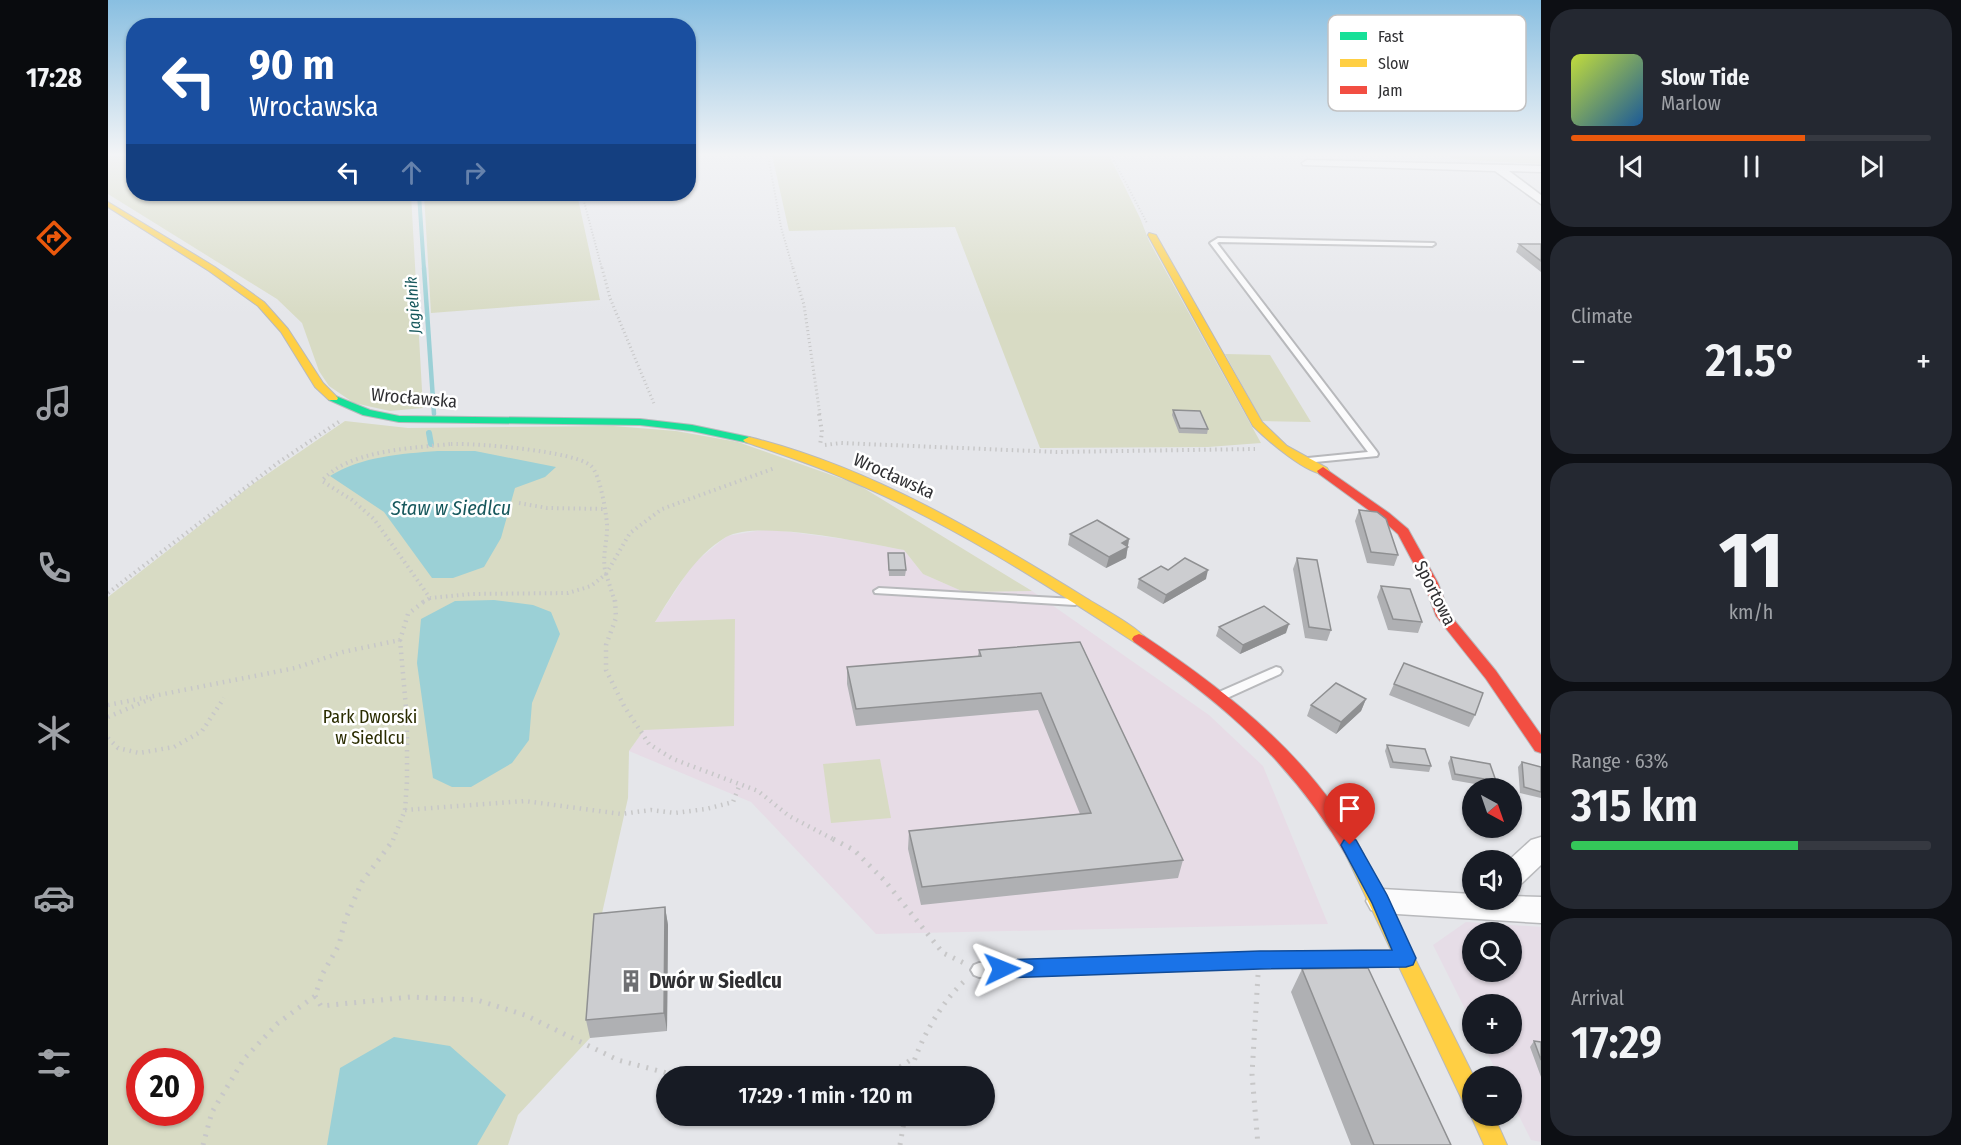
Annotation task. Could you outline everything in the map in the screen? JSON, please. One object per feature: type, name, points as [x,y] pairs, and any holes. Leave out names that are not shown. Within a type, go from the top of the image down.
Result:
[{"type":"street","name":"Wrocławska","points":[[115,208],[255,299],[286,332],[323,392],[339,403],[360,411],[388,417],[432,420],[624,422],[721,433],[803,457],[884,489],[934,514],[1028,567],[1081,601],[1223,696],[1280,748],[1314,789],[1350,845],[1381,901],[1462,1075]]},
{"type":"street","name":"Sportowa","points":[[1152,235],[1257,424],[1283,448],[1308,461],[1385,516],[1403,532],[1431,583],[1443,616],[1491,675],[1541,747]]},
{"type":"street","points":[[1522,866],[1541,848]]},
{"type":"street","points":[[1381,901],[1523,905]]},
{"type":"street","points":[[1487,1126],[1496,1145]]},
{"type":"lane","points":[[1308,461],[1374,454],[1213,243],[1218,240],[1432,244]]},
{"type":"lane","points":[[879,591],[1066,603],[1081,601]]},
{"type":"lane","points":[[1223,696],[1276,671]]},
{"type":"lane","points":[[979,970],[1260,960],[1406,958]]},
{"type":"path","points":[[586,208],[610,298],[642,371],[655,406],[657,424]]},
{"type":"path","points":[[778,208],[804,305],[822,432],[820,445]]},
{"type":"path","points":[[1139,208],[1152,235]]},
{"type":"path","points":[[108,593],[279,462],[326,429],[360,411]]},
{"type":"path","points":[[203,1145],[212,1112],[244,1059],[278,1023],[315,996],[323,973],[339,945],[345,920],[362,882],[392,844],[405,810],[406,719],[400,640],[402,625],[408,612],[416,604],[430,598],[471,594],[568,593],[591,586],[606,574],[630,533],[662,509],[803,457],[820,445],[841,443],[1078,452],[1283,448]]},
{"type":"path","points":[[430,598],[374,519],[352,500],[322,481],[328,472],[375,453],[434,446],[489,444],[579,459],[591,466],[597,474],[607,524],[604,546],[606,574],[616,611],[616,618],[606,645],[606,670],[624,706],[649,744],[673,759],[758,791],[789,816],[854,850],[885,881],[944,953],[979,970],[953,990],[913,1059],[912,1066]]},
{"type":"path","points":[[519,504],[604,509]]},
{"type":"path","points":[[108,705],[295,668],[343,652],[400,640]]},
{"type":"path","points":[[108,717],[132,705],[176,690]]},
{"type":"path","points":[[108,738],[118,748],[139,753],[174,747],[202,731],[224,698]]},
{"type":"path","points":[[405,810],[525,801],[621,814],[651,810],[675,813],[733,802],[740,784]]},
{"type":"path","points":[[1258,1145],[1252,1074],[1255,998],[1260,960]]},
{"type":"path","points":[[315,996],[321,1006],[416,996],[463,998],[498,1005],[524,1015],[602,1053],[656,1069]]},
{"type":"path","points":[[902,1066],[913,1059]]},
{"type":"path","points":[[900,1145],[903,1126]]},
{"type":"shaded area","points":[[768,529],[904,550],[923,574],[964,592],[1032,591],[1209,715],[1263,766],[1328,924],[876,934],[751,802],[629,751],[644,730],[655,622],[693,564],[727,536]]},
{"type":"shaded area","points":[[1462,925],[1462,982],[1522,982],[1522,926],[1541,927],[1541,1142],[1531,1140],[1522,1122],[1522,1066],[1494,1066],[1488,1054],[1522,1054],[1522,994],[1462,994],[1462,1003],[1433,945]]},
{"type":"green space","points":[[131,208],[412,208],[423,408],[390,411],[354,403],[329,386],[319,371],[302,323],[277,299]]},
{"type":"green space","points":[[425,208],[580,208],[600,300],[431,313]]},
{"type":"green space","points":[[784,208],[1135,208],[1149,241],[1261,443],[1208,447],[1040,448],[955,227],[789,231]]},
{"type":"green space","points":[[1225,354],[1270,355],[1311,422],[1262,421]]},
{"type":"green space","name":"Park Dworski w Siedlcu","points":[[345,421],[408,428],[613,426],[676,431],[738,442],[857,484],[1032,591],[964,592],[923,574],[904,550],[786,531],[741,532],[726,537],[704,554],[686,575],[655,622],[735,619],[734,726],[644,730],[629,751],[628,798],[598,931],[590,1038],[518,1115],[508,1145],[108,1145],[108,597],[253,484]]},
{"type":"green space","points":[[880,759],[891,818],[831,823],[823,764]]},
{"type":"water","name":"Staw w Siedlcu","points":[[438,451],[475,451],[556,467],[545,477],[515,488],[501,538],[484,567],[453,578],[432,578],[384,512],[330,476],[369,460]]},
{"type":"water","points":[[494,600],[533,605],[551,612],[560,634],[532,703],[529,740],[512,763],[471,787],[452,787],[433,778],[417,663],[421,619],[455,601]]},
{"type":"water","points":[[394,1037],[450,1046],[506,1095],[477,1145],[327,1145],[340,1068]]},
{"type":"building","points":[[1519,244],[1541,244],[1541,261]]},
{"type":"building","points":[[1173,410],[1200,411],[1208,429],[1180,428]]},
{"type":"building","points":[[1359,510],[1377,512],[1386,519],[1398,555],[1371,552]]},
{"type":"building","points":[[1097,520],[1129,539],[1122,543],[1128,547],[1109,557],[1070,534]]},
{"type":"building","points":[[888,553],[904,553],[906,570],[889,570]]},
{"type":"building","points":[[1185,558],[1208,570],[1166,595],[1139,579],[1161,566],[1168,570]]},
{"type":"building","points":[[1297,558],[1317,560],[1331,630],[1309,627]]},
{"type":"building","points":[[1381,586],[1410,589],[1422,622],[1393,619]]},
{"type":"building","points":[[1264,606],[1289,624],[1243,645],[1219,627]]},
{"type":"building","points":[[1080,642],[1183,860],[922,887],[909,831],[1091,813],[1041,693],[856,709],[847,667],[981,656],[979,650]]},
{"type":"building","points":[[1404,663],[1483,693],[1475,715],[1394,684]]},
{"type":"building","points":[[1336,683],[1366,699],[1341,722],[1311,705]]},
{"type":"building","points":[[1387,745],[1425,749],[1431,766],[1393,762]]},
{"type":"building","points":[[1451,757],[1490,764],[1495,778],[1478,778],[1455,774]]},
{"type":"building","points":[[1522,762],[1541,767],[1541,792],[1524,787]]},
{"type":"building","name":"Dwór w Siedlcu","points":[[665,907],[664,1013],[586,1020],[594,914]]},
{"type":"building","points":[[1368,968],[1451,1145],[1374,1145],[1302,969]]},
{"type":"building","points":[[1534,1041],[1541,1042],[1541,1060]]},
{"type":"waterway","name":"Jagielnik","points":[[420,208],[424,269]]},
{"type":"waterway","name":"Jagielnik","points":[[424,268],[434,414]]},
{"type":"waterway","name":"Jagielnik","points":[[429,433],[431,444]]},
{"type":"traffic: fast","points":[[333,398],[367,413],[399,419],[640,422],[692,428],[749,440]]},
{"type":"traffic: slow","points":[[115,208],[212,269],[261,304],[285,331],[319,385],[333,398]]},
{"type":"traffic: slow","points":[[1152,235],[1257,424],[1283,448],[1323,471]]},
{"type":"traffic: slow","points":[[749,440],[802,457],[903,500],[999,552],[1139,639]]},
{"type":"traffic: slow","points":[[1355,855],[1462,1075]]},
{"type":"traffic: slow","points":[[1487,1126],[1496,1145]]},
{"type":"traffic: jam","points":[[1323,471],[1385,516],[1403,532],[1431,583],[1443,616],[1491,675],[1541,747]]},
{"type":"traffic: jam","points":[[1139,639],[1233,708],[1288,760],[1312,789],[1355,855]]},
{"type":"place","name":"Dwór w Siedlcu","points":[[631,981]]},
{"type":"route","points":[[1002,969],[1260,960],[1406,958],[1381,901],[1350,845]]}]
